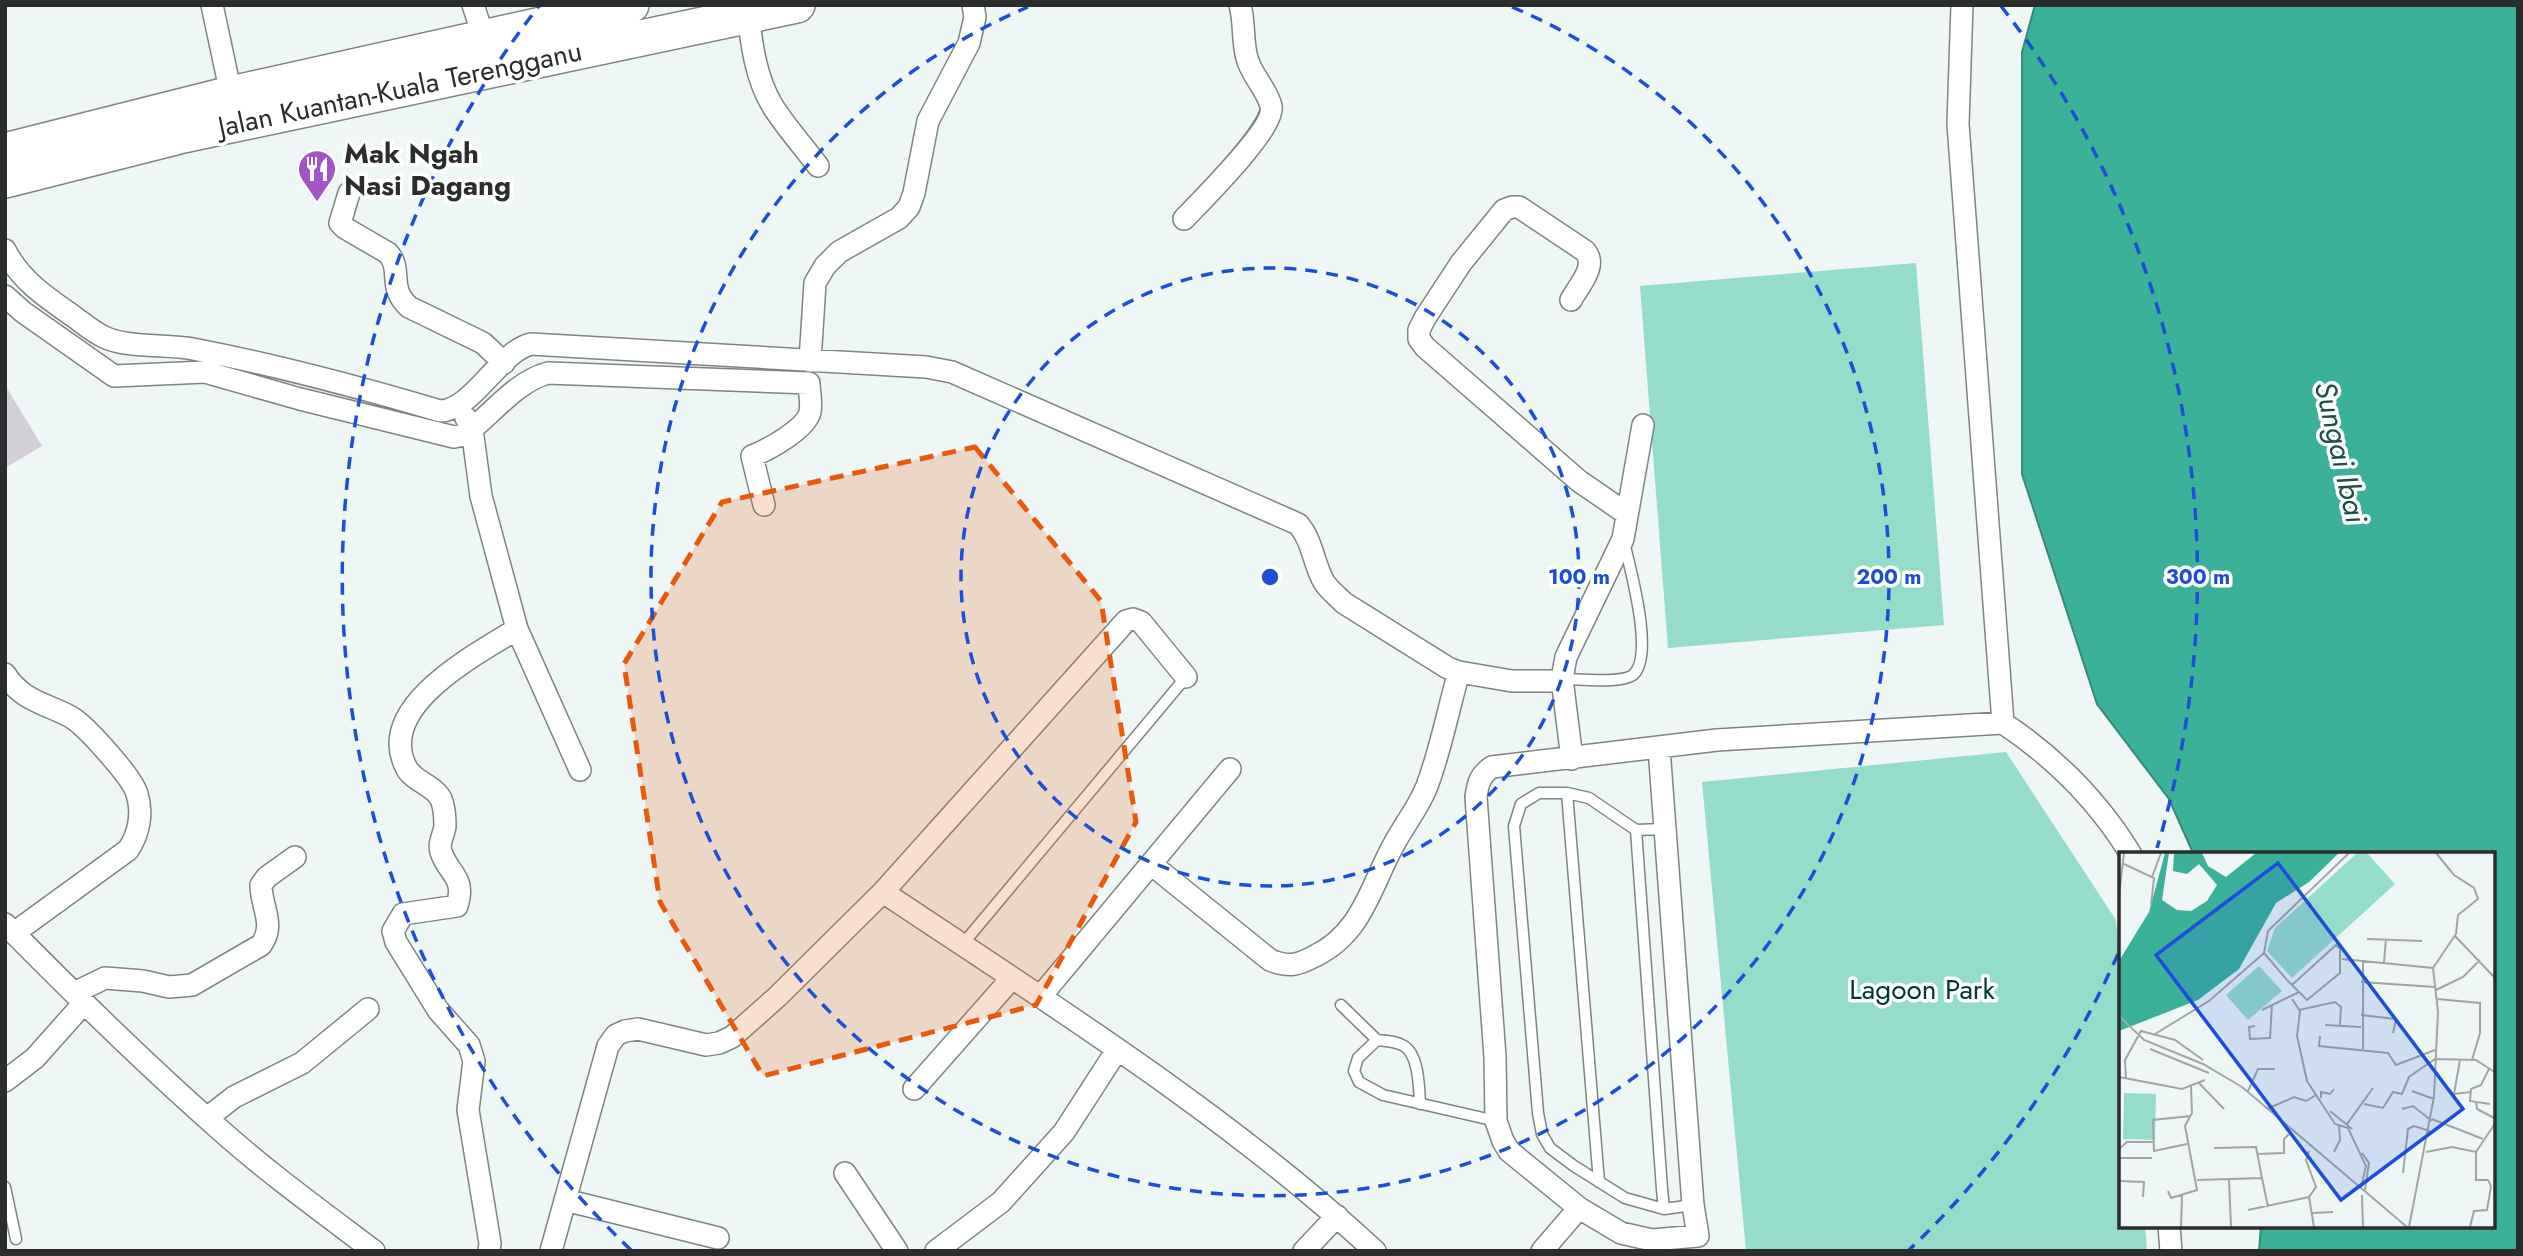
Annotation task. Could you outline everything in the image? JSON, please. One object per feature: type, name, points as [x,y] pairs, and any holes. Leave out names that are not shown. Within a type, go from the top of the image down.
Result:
[{"type":"highway","name":"Jalan Kuantan-Kuala Terengganu","points":[[5,151],[231,94],[631,5]]},
{"type":"highway","name":"Jalan Kuantan-Kuala Terengganu","points":[[5,180],[667,19],[748,16],[797,5]]},
{"type":"street","points":[[212,5],[231,94]]},
{"type":"street","points":[[473,5],[485,38]]},
{"type":"street","points":[[810,361],[814,283],[825,266],[839,252],[899,218],[909,207],[928,121],[969,43],[975,17],[973,5]]},
{"type":"street","points":[[1184,219],[1231,169],[1270,118],[1271,105],[1248,63],[1240,5]]},
{"type":"street","points":[[1962,5],[1958,124],[2003,713],[2090,798],[2129,852]]},
{"type":"street","points":[[748,16],[754,55],[763,86],[772,105],[818,166]]},
{"type":"street","points":[[349,193],[340,223],[393,258],[397,292],[401,299],[409,307],[483,343],[504,363]]},
{"type":"street","points":[[1571,300],[1591,264],[1591,258],[1585,251],[1519,207],[1512,207],[1504,210],[1461,263],[1425,318],[1419,330],[1419,339],[1579,481],[1627,514]]},
{"type":"street","points":[[5,250],[32,287],[105,338],[126,343],[181,347],[246,360],[440,411],[450,410],[471,395],[523,346],[531,344],[937,368],[952,372],[1298,524],[1311,546],[1324,582],[1344,603],[1429,658],[1458,673],[1512,681],[1562,679]]},
{"type":"street","points":[[5,296],[23,312],[114,376],[205,372],[300,399],[454,437],[464,435],[472,429],[525,383],[548,373],[808,383],[810,411],[806,421],[798,429],[752,456],[764,505]]},
{"type":"street","points":[[458,404],[472,429],[481,496],[517,629],[580,770]]},
{"type":"street","points":[[1571,751],[1562,679],[1566,657],[1623,539],[1643,425]]},
{"type":"street","points":[[551,1251],[608,1046],[616,1035],[638,1030],[706,1045],[732,1037],[777,997],[883,892],[1126,621],[1133,619],[1141,622],[1186,677]]},
{"type":"street","points":[[489,1251],[490,1243],[468,1110],[474,1061],[472,1053],[463,1036],[448,1024],[438,1010],[396,942],[393,931],[403,914],[454,907],[459,897],[457,875],[441,852],[445,826],[442,802],[438,795],[407,770],[401,751],[401,736],[409,711],[431,688],[517,629]]},
{"type":"street","points":[[1151,864],[1270,960],[1284,966],[1296,965],[1331,948],[1359,918],[1393,845],[1426,789],[1458,673]]},
{"type":"street","points":[[5,674],[21,694],[71,718],[88,731],[137,793],[140,823],[135,840],[128,850],[10,929],[87,1006],[207,1118],[304,1199],[374,1251]]},
{"type":"street","points":[[1659,748],[1693,1205],[1699,1243],[1653,1240],[1621,1233],[1579,1208],[1509,1150],[1496,1121],[1495,1057],[1476,797],[1483,773],[1492,767],[1571,751],[1659,748],[2003,713]]},
{"type":"street","points":[[1040,997],[1230,769]]},
{"type":"street","points":[[5,1081],[35,1058],[87,1006],[105,978],[143,981],[169,987],[192,985],[261,945],[268,936],[269,926],[261,885],[267,877],[295,856]]},
{"type":"street","points":[[883,892],[1217,1119],[1288,1174],[1375,1251]]},
{"type":"street","points":[[914,1089],[1012,978]]},
{"type":"street","points":[[207,1118],[241,1093],[302,1063],[368,1009]]},
{"type":"street","points":[[936,1251],[1001,1202],[1064,1132],[1117,1050]]},
{"type":"street","points":[[845,1173],[897,1251]]},
{"type":"street","points":[[565,1200],[718,1238]]},
{"type":"street","points":[[1542,1251],[1579,1208]]},
{"type":"street","points":[[1304,1251],[1337,1216]]},
{"type":"street","points":[[2169,1228],[2171,1251]]},
{"type":"lane","points":[[88,359],[105,338]]},
{"type":"lane","points":[[1562,679],[1618,680],[1631,676],[1638,668],[1644,651],[1635,589],[1623,539]]},
{"type":"lane","points":[[962,945],[1186,677]]},
{"type":"lane","points":[[1665,829],[1636,830],[1589,798],[1567,793],[1539,793],[1521,804],[1514,826],[1542,1134],[1550,1148],[1599,1182],[1637,1203],[1664,1209],[1693,1205]]},
{"type":"lane","points":[[1567,793],[1599,1182]]},
{"type":"lane","points":[[1636,830],[1664,1209]]},
{"type":"lane","points":[[1341,1005],[1377,1040],[1393,1041],[1407,1047],[1413,1058],[1420,1104]]},
{"type":"lane","points":[[1377,1040],[1358,1058],[1354,1071],[1359,1082],[1372,1091],[1496,1121]]},
{"type":"lane","points":[[5,1187],[16,1239]]},
{"type":"highlighted area","points":[[975,447],[1101,601],[1136,822],[1036,1005],[763,1076],[660,902],[624,664],[722,502]]},
{"type":"green space","points":[[1916,263],[1944,625],[1668,648],[1640,286]]},
{"type":"green space","name":"Lagoon Park","points":[[2006,752],[2116,920],[2119,956],[2119,1228],[2145,1228],[2147,1251],[1746,1251],[1702,782]]},
{"type":"water","name":"Sungai Ibai","points":[[2035,5],[2518,5],[2518,1251],[2259,1251],[2261,1228],[2495,1228],[2495,852],[2193,852],[2169,799],[2097,704],[2022,474],[2022,52]]},
{"type":"building","points":[[5,385],[42,446],[5,468]]},
{"type":"place","name":"Mak Ngah Nasi Dagang","points":[[317,203]]}]
